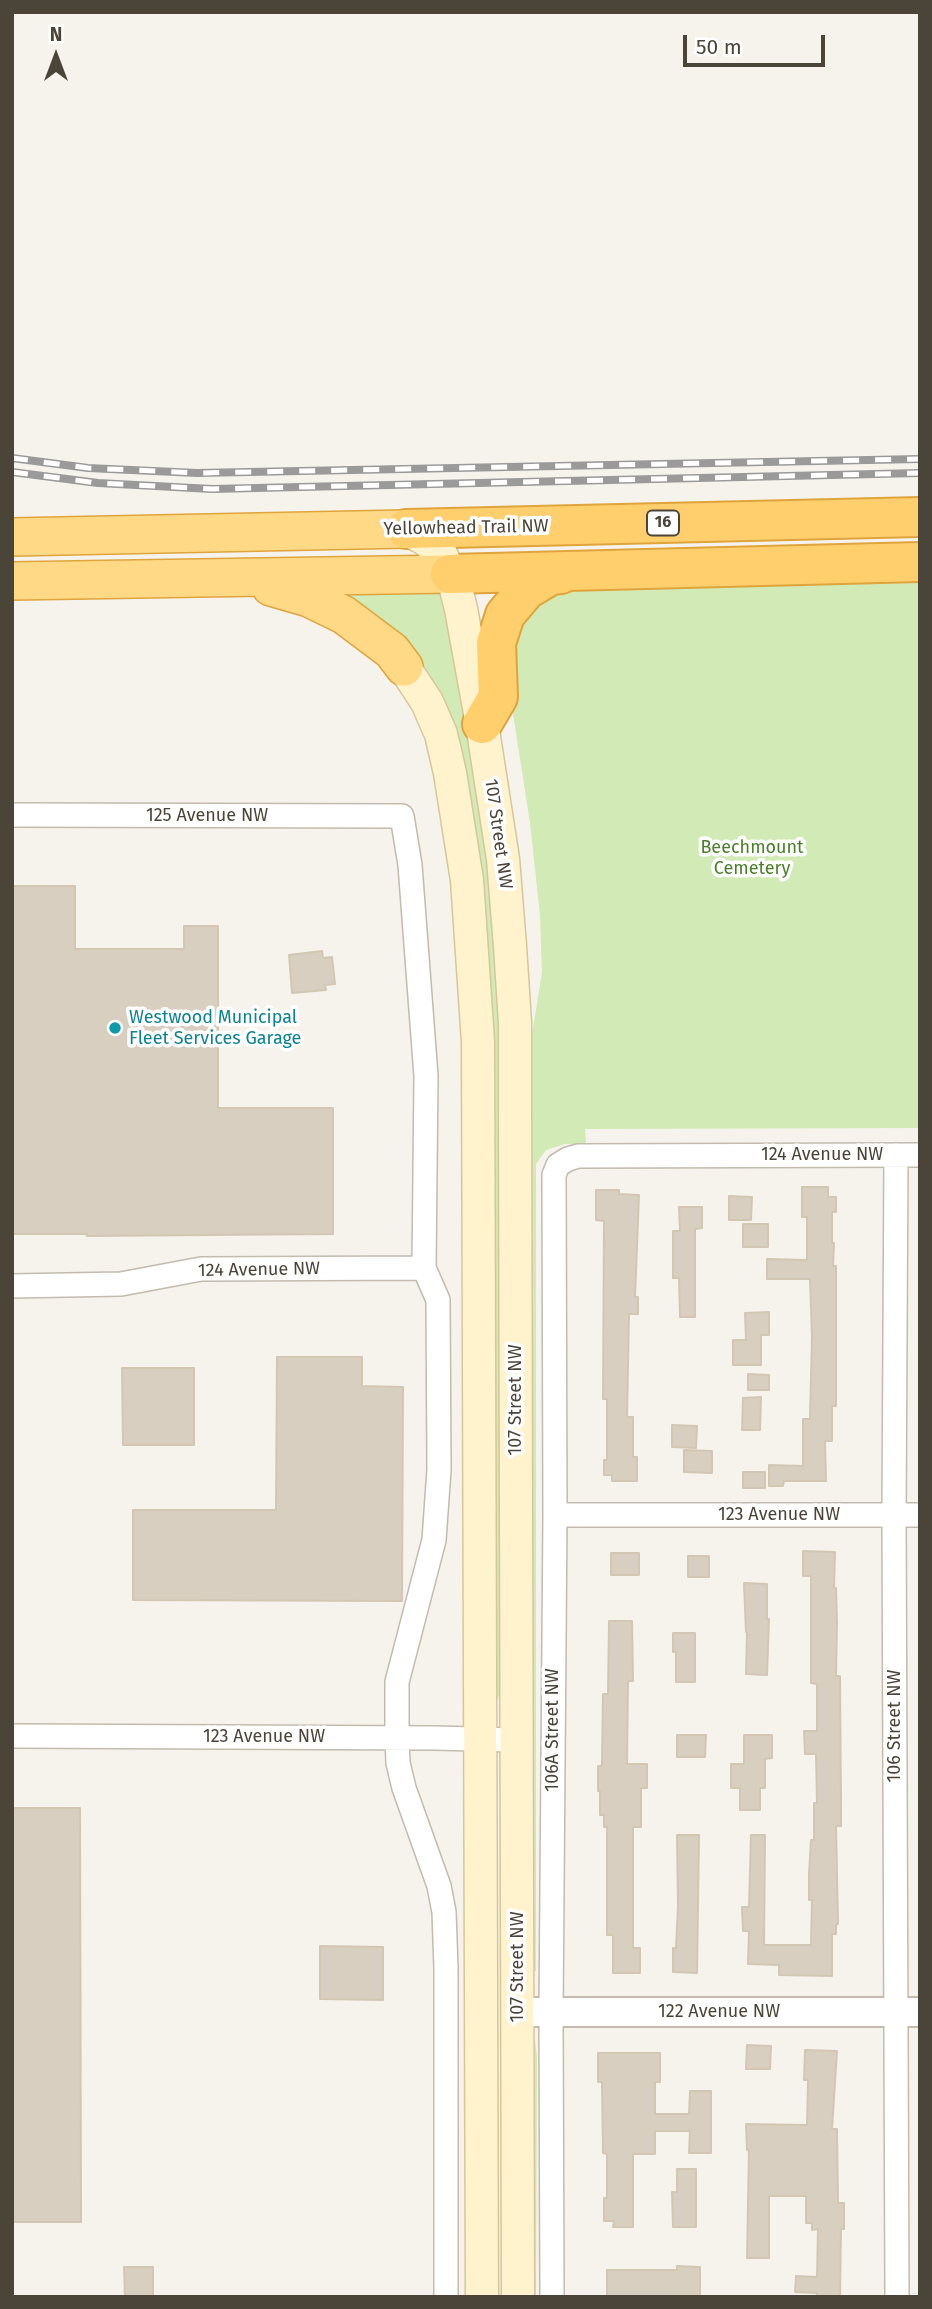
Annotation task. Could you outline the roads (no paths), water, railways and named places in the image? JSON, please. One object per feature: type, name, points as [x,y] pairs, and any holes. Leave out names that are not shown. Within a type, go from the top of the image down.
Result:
[{"type":"highway","name":"Yellowhead Trail NW","points":[[12,537],[920,516]]},
{"type":"highway","points":[[12,582],[920,562]]},
{"type":"highway","points":[[482,724],[498,697],[496,643],[505,615],[520,596],[538,581],[551,575],[576,571]]},
{"type":"highway","points":[[208,579],[269,586],[309,598],[344,615],[368,632],[391,651],[404,667]]},
{"type":"main road","name":"107 Street NW","points":[[406,529],[425,539],[440,552],[461,608],[503,859],[514,1023],[518,2297]]},
{"type":"main road","name":"107 Street NW","points":[[404,667],[427,702],[441,734],[458,814],[475,968],[480,1140],[482,2297]]},
{"type":"street","name":"125 Avenue NW","points":[[12,815],[402,816],[410,865],[426,1083],[424,1268]]},
{"type":"street","name":"106 Street NW","points":[[896,1155],[894,1515],[908,2012],[897,2297]]},
{"type":"street","name":"124 Avenue NW","points":[[558,1165],[578,1156],[920,1155]]},
{"type":"street","name":"106A Street NW","points":[[552,2297],[554,1175],[558,1165]]},
{"type":"street","name":"124 Avenue NW","points":[[12,1286],[121,1284],[201,1269],[424,1268]]},
{"type":"street","points":[[424,1268],[438,1300],[437,1510],[425,1580],[397,1682],[397,1738],[398,1763],[404,1788],[439,1886],[444,1912],[446,2297]]},
{"type":"street","name":"123 Avenue NW","points":[[555,1515],[920,1515]]},
{"type":"street","name":"123 Avenue NW","points":[[12,1736],[516,1740]]},
{"type":"street","name":"122 Avenue NW","points":[[519,2012],[908,2012]]},
{"type":"railway","points":[[12,458],[88,468],[197,473],[920,459]]},
{"type":"railway","points":[[12,472],[98,483],[212,489],[920,473]]},
{"type":"place","name":"Westwood Municipal Fleet Services Garage","points":[[115,1028]]},
{"type":"park label","name":"Beechmount Cemetery","points":[[752,858]]}]
